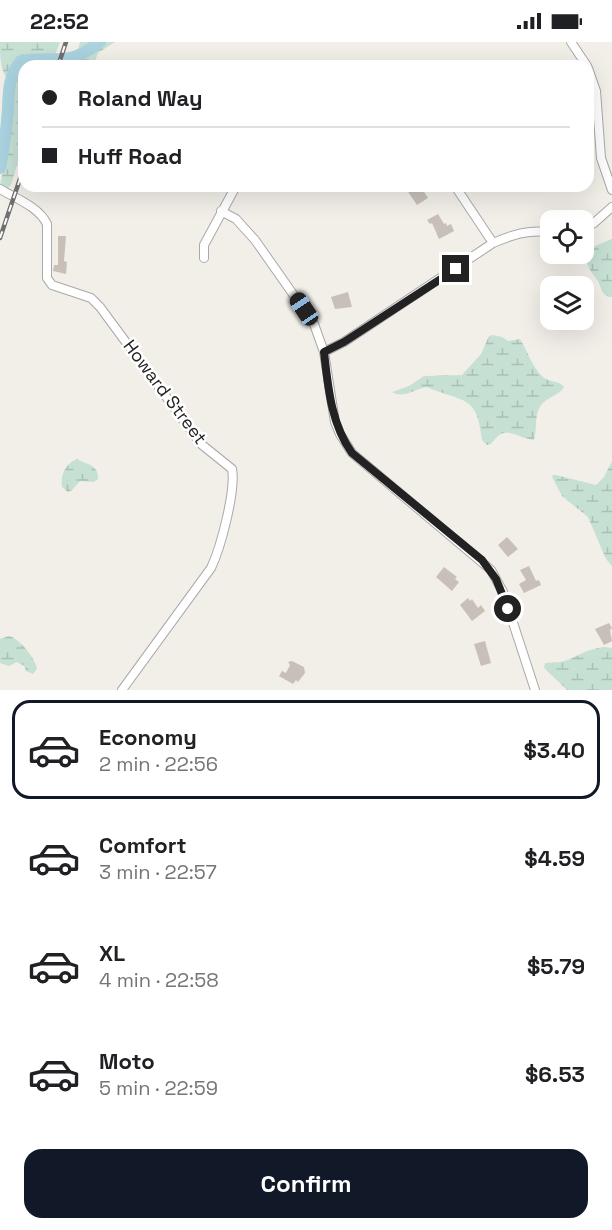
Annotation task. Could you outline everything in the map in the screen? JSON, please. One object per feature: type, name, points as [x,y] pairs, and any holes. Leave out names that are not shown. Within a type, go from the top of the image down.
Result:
[{"type":"street","points":[[571,42],[583,60]]},
{"type":"street","points":[[594,85],[601,158],[612,190]]},
{"type":"street","name":"Howard Street","points":[[0,189],[45,219],[47,224],[47,278],[52,285],[80,293],[96,302],[201,444],[232,469],[233,483],[227,515],[212,568],[122,690]]},
{"type":"street","points":[[204,258],[204,245],[232,192]]},
{"type":"street","points":[[459,192],[493,243]]},
{"type":"street","points":[[594,222],[612,207]]},
{"type":"street","points":[[221,211],[236,219],[273,264],[314,324],[324,352],[335,422],[345,444],[368,468],[491,570],[502,592],[535,690]]},
{"type":"street","points":[[324,352],[344,342],[493,243],[513,234],[540,231]]},
{"type":"green space","points":[[0,42],[60,42],[53,60],[18,60],[18,162],[11,185],[6,190],[0,185],[10,137],[13,96],[11,82],[7,79],[1,65]]},
{"type":"green space","points":[[80,42],[115,42],[98,53],[95,60],[74,60]]},
{"type":"green space","points":[[612,239],[612,297],[604,293],[587,264],[594,264],[594,246]]},
{"type":"green space","points":[[493,335],[508,341],[520,339],[539,373],[546,379],[560,383],[564,387],[538,410],[534,440],[505,433],[487,445],[482,440],[476,415],[466,402],[427,387],[405,394],[392,392],[409,386],[424,376],[462,375],[481,354],[489,336]]},
{"type":"green space","points":[[77,459],[94,468],[98,479],[94,482],[80,481],[68,492],[62,487],[63,474],[67,466]]},
{"type":"green space","points":[[612,461],[612,566],[606,559],[588,517],[562,496],[552,477],[556,475],[596,485],[604,477]]},
{"type":"green space","points":[[9,636],[22,645],[30,655],[37,669],[33,674],[17,662],[9,666],[0,663],[0,639]]},
{"type":"green space","points":[[604,647],[612,648],[612,690],[567,690],[544,668],[545,663],[564,661]]},
{"type":"building","points":[[408,192],[424,192],[428,198],[417,205]]},
{"type":"building","points":[[438,214],[444,224],[446,223],[447,226],[451,224],[454,231],[439,239],[432,223],[430,224],[427,220]]},
{"type":"building","points":[[58,236],[66,236],[64,261],[67,262],[66,274],[53,271],[54,265],[58,265]]},
{"type":"building","points":[[348,292],[352,307],[335,309],[331,297]]},
{"type":"building","points":[[507,537],[518,549],[508,557],[498,545]]},
{"type":"building","points":[[529,566],[536,581],[539,580],[541,585],[524,593],[519,584],[526,580],[520,570]]},
{"type":"building","points":[[444,567],[457,577],[455,579],[459,582],[452,591],[436,577]]},
{"type":"building","points":[[468,598],[470,601],[472,599],[478,608],[481,605],[485,611],[472,621],[460,605]]},
{"type":"building","points":[[609,623],[612,628],[610,630],[612,641],[604,645],[595,629]]},
{"type":"building","points":[[485,641],[491,663],[481,666],[474,644]]},
{"type":"building","points":[[292,661],[304,667],[305,673],[298,682],[296,680],[293,684],[279,676],[282,671],[286,673],[290,665],[288,662]]},
{"type":"waterway","points":[[34,60],[70,58],[89,50],[100,42]]},
{"type":"waterway","points":[[0,168],[6,132],[10,82],[18,66]]},
{"type":"railway","points":[[60,60],[66,42]]},
{"type":"railway","points":[[0,238],[18,185]]},
{"type":"route","points":[[456,269],[344,342],[324,352],[326,370],[335,422],[345,444],[375,474],[482,560],[496,579],[508,609]]}]
